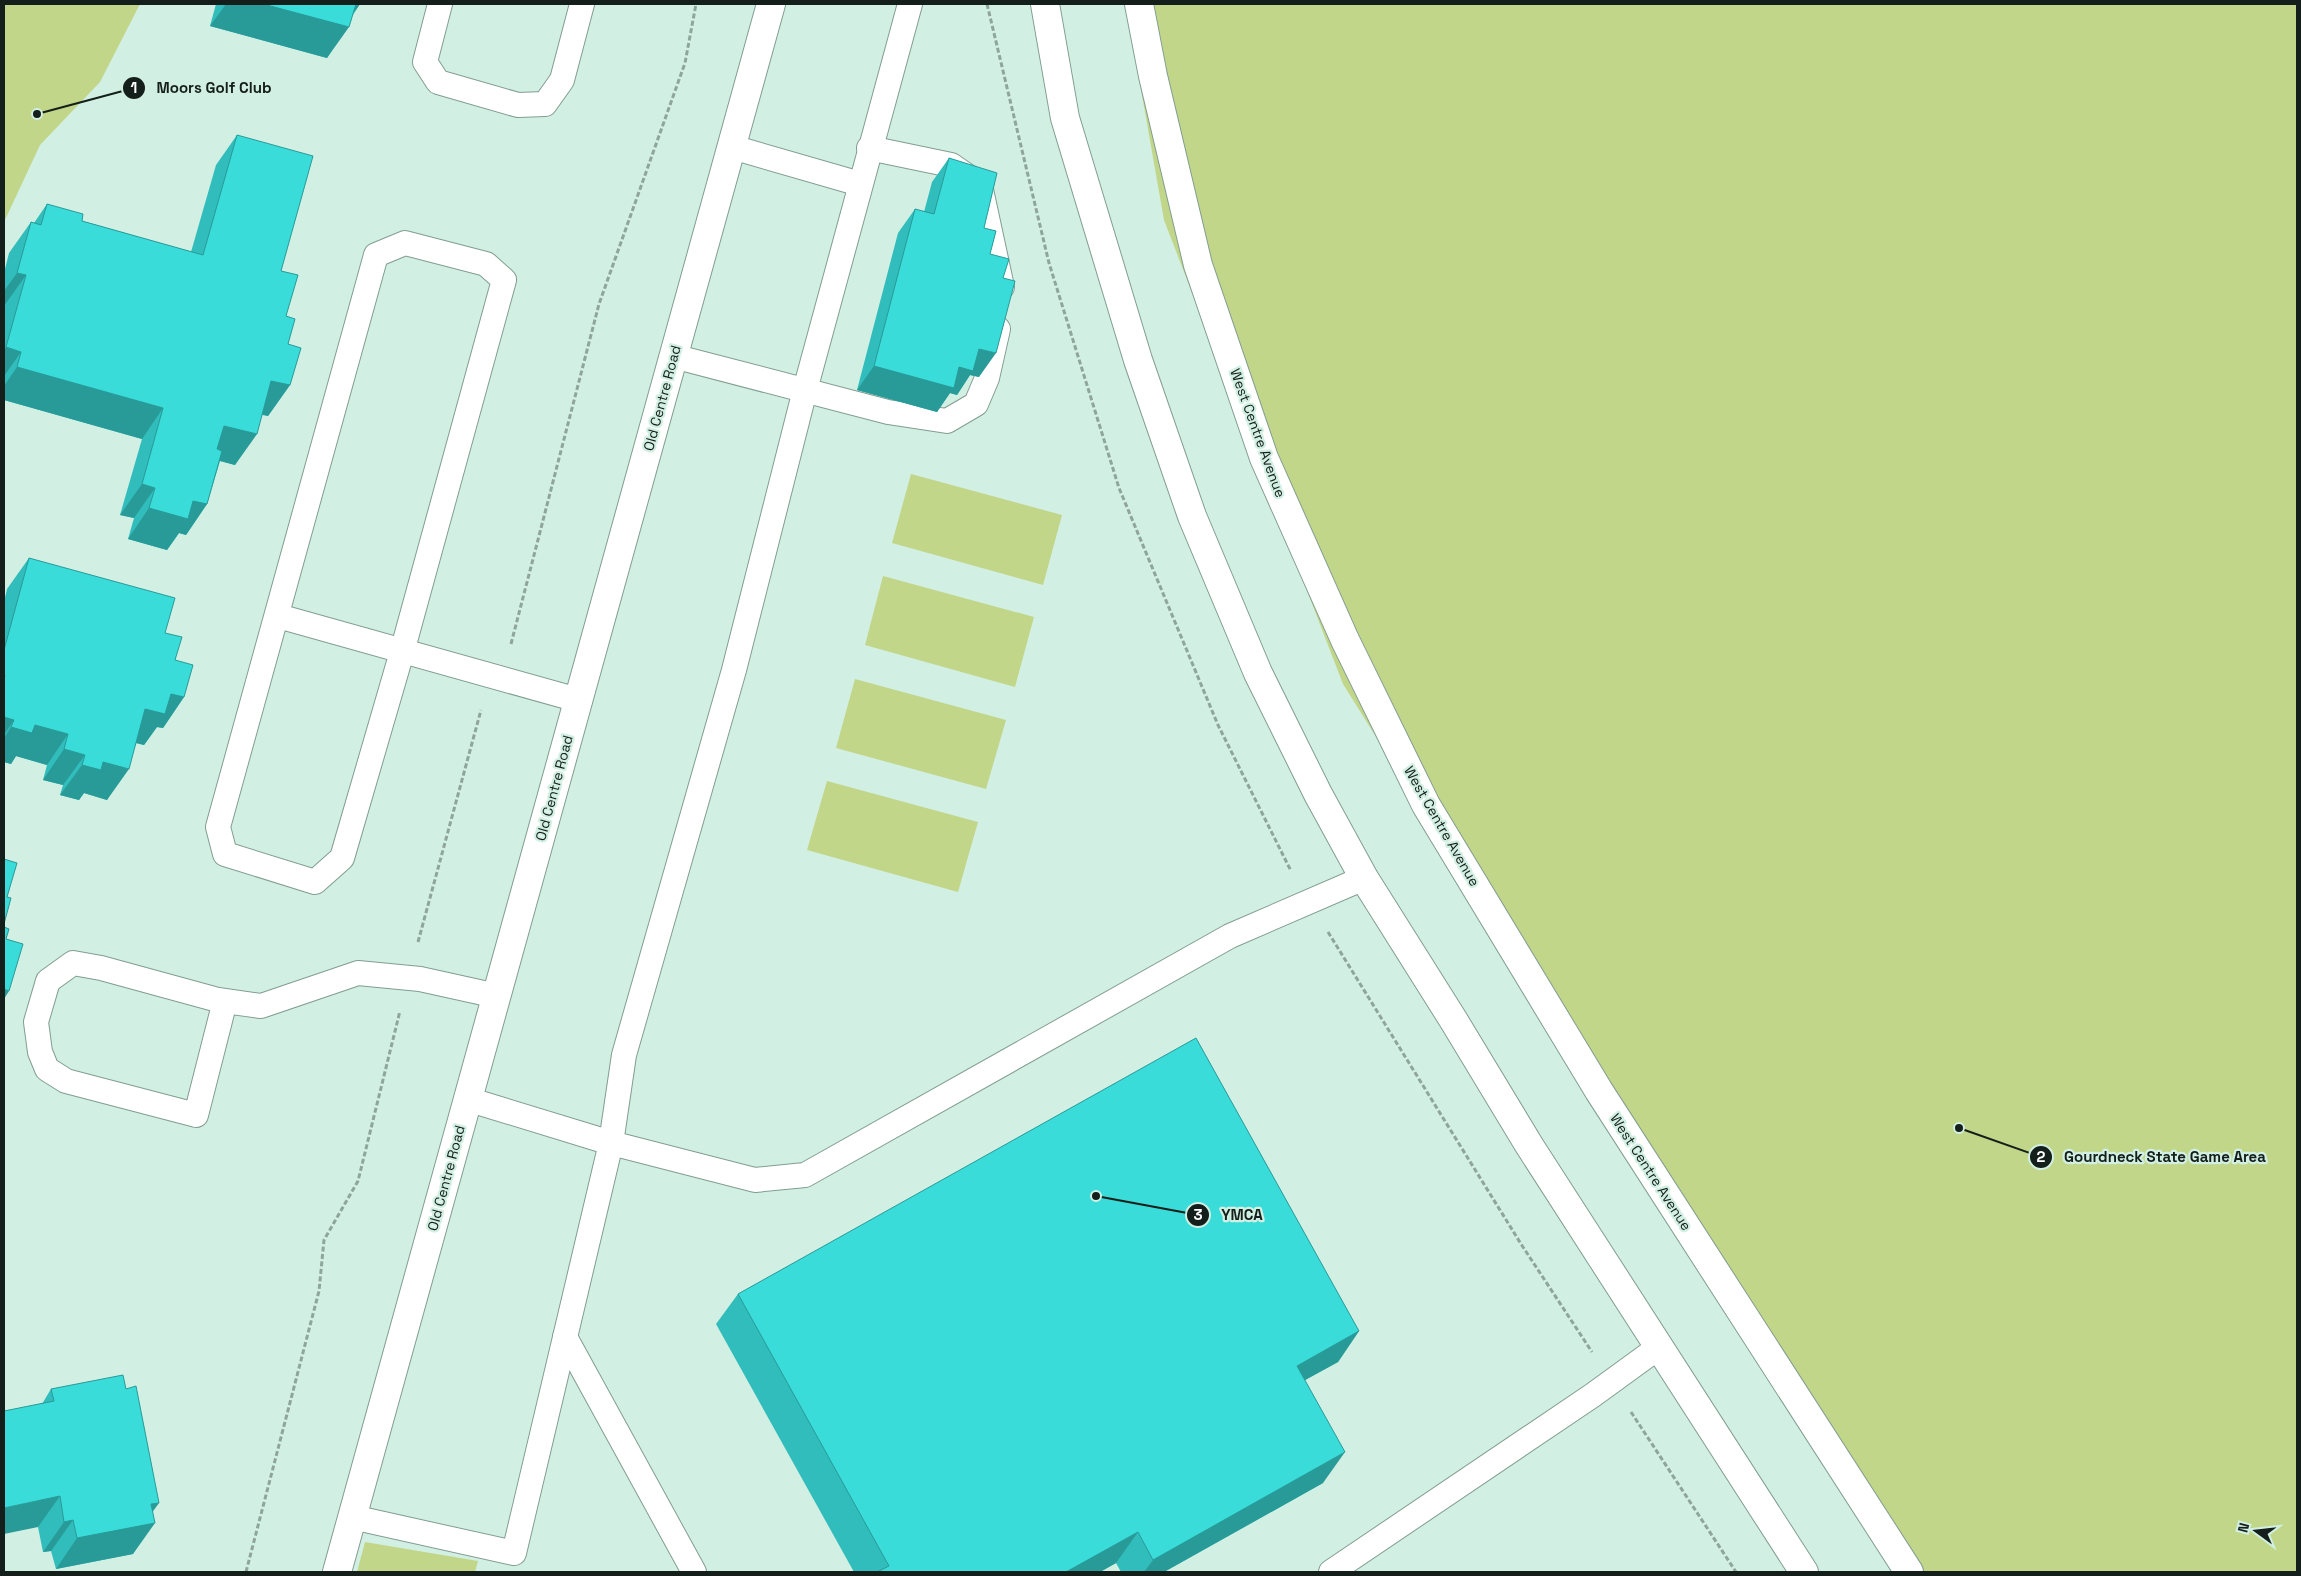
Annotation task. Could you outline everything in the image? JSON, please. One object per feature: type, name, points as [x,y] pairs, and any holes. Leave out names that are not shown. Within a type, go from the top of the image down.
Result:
[{"type":"main road","name":"Old Centre Road","points":[[337,1572],[771,4]]},
{"type":"main road","points":[[1045,4],[1068,127],[1138,360],[1192,516],[1258,673],[1318,794],[1364,878],[1529,1145],[1804,1572]]},
{"type":"main road","name":"West Centre Avenue","points":[[1139,4],[1153,76],[1198,265],[1264,458],[1349,649],[1426,805],[1599,1091],[1909,1572]]},
{"type":"lane","points":[[440,4],[425,62],[438,82],[518,105],[545,104],[562,80],[582,4]]},
{"type":"lane","points":[[352,1517],[512,1563],[611,1143],[624,1055],[734,670],[805,390],[869,148],[910,4]]},
{"type":"lane","points":[[732,147],[860,184]]},
{"type":"lane","points":[[673,356],[888,412],[947,421],[976,404],[987,378],[1005,296],[980,185],[951,165],[869,148]]},
{"type":"lane","points":[[405,243],[486,264],[504,280],[402,652],[342,858],[315,882],[225,854],[218,826],[278,616],[376,255],[405,243]]},
{"type":"lane","points":[[278,616],[578,700]]},
{"type":"lane","points":[[468,1099],[611,1143],[754,1180],[805,1174],[1230,936],[1364,878]]},
{"type":"lane","points":[[225,1001],[196,1115],[66,1081],[47,1069],[40,1052],[36,1022],[48,981],[73,963],[101,968],[225,1001],[261,1006],[358,973],[408,978],[497,996]]},
{"type":"lane","points":[[565,1337],[694,1572]]},
{"type":"lane","points":[[1331,1572],[1593,1395],[1659,1347]]},
{"type":"path","points":[[246,1572],[319,1291],[324,1240],[358,1181],[408,978],[482,706],[502,679],[598,304],[685,63],[696,4]]},
{"type":"green space","points":[[4,4],[140,4],[100,82],[40,145],[4,222]]},
{"type":"green space","points":[[1126,4],[2297,4],[2297,1572],[1898,1572],[1343,684],[1164,220]]},
{"type":"green space","points":[[911,474],[1062,515],[1043,585],[892,543]]},
{"type":"green space","points":[[883,576],[1034,617],[1015,687],[865,645]]},
{"type":"green space","points":[[855,679],[1006,720],[986,789],[836,748]]},
{"type":"green space","points":[[827,781],[978,822],[958,892],[807,850]]},
{"type":"green space","points":[[365,1542],[478,1561],[475,1572],[357,1572]]},
{"type":"building","points":[[263,4],[356,4],[349,27]]},
{"type":"building","points":[[237,135],[313,156],[281,271],[298,275],[286,316],[295,319],[288,344],[301,348],[290,385],[271,381],[257,434],[224,426],[217,449],[222,451],[207,504],[193,501],[188,519],[149,508],[155,488],[142,484],[163,408],[17,367],[21,352],[6,347],[26,275],[17,273],[31,222],[41,225],[47,204],[83,214],[82,221],[203,255]]},
{"type":"building","points":[[949,158],[997,173],[984,228],[996,231],[990,254],[1009,259],[1003,278],[1015,281],[996,353],[979,349],[973,371],[959,367],[954,388],[874,366],[915,209],[934,214]]},
{"type":"building","points":[[29,558],[175,598],[165,633],[182,637],[175,660],[193,665],[184,697],[171,694],[165,714],[145,709],[129,769],[103,762],[101,770],[82,765],[85,755],[64,749],[68,734],[35,725],[32,733],[11,727],[14,720],[4,717],[4,650]]},
{"type":"building","points":[[4,859],[17,863],[7,897],[11,898],[4,924]]},
{"type":"building","points":[[4,927],[9,929],[6,939],[23,944],[9,991],[4,989]]},
{"type":"building","points":[[1196,1038],[1359,1331],[1297,1366],[1345,1452],[1153,1560],[1138,1532],[1066,1572],[877,1572],[889,1566],[738,1294]]},
{"type":"building","points":[[123,1375],[126,1389],[136,1386],[159,1503],[151,1504],[155,1523],[77,1538],[73,1520],[64,1522],[60,1496],[4,1508],[4,1411],[54,1401],[51,1389]]},
{"type":"place","name":"Moors Golf Club","points":[[37,114]]},
{"type":"place","name":"Gourdneck State Game Area","points":[[1959,1128]]},
{"type":"place","name":"YMCA","points":[[1096,1196]]}]
